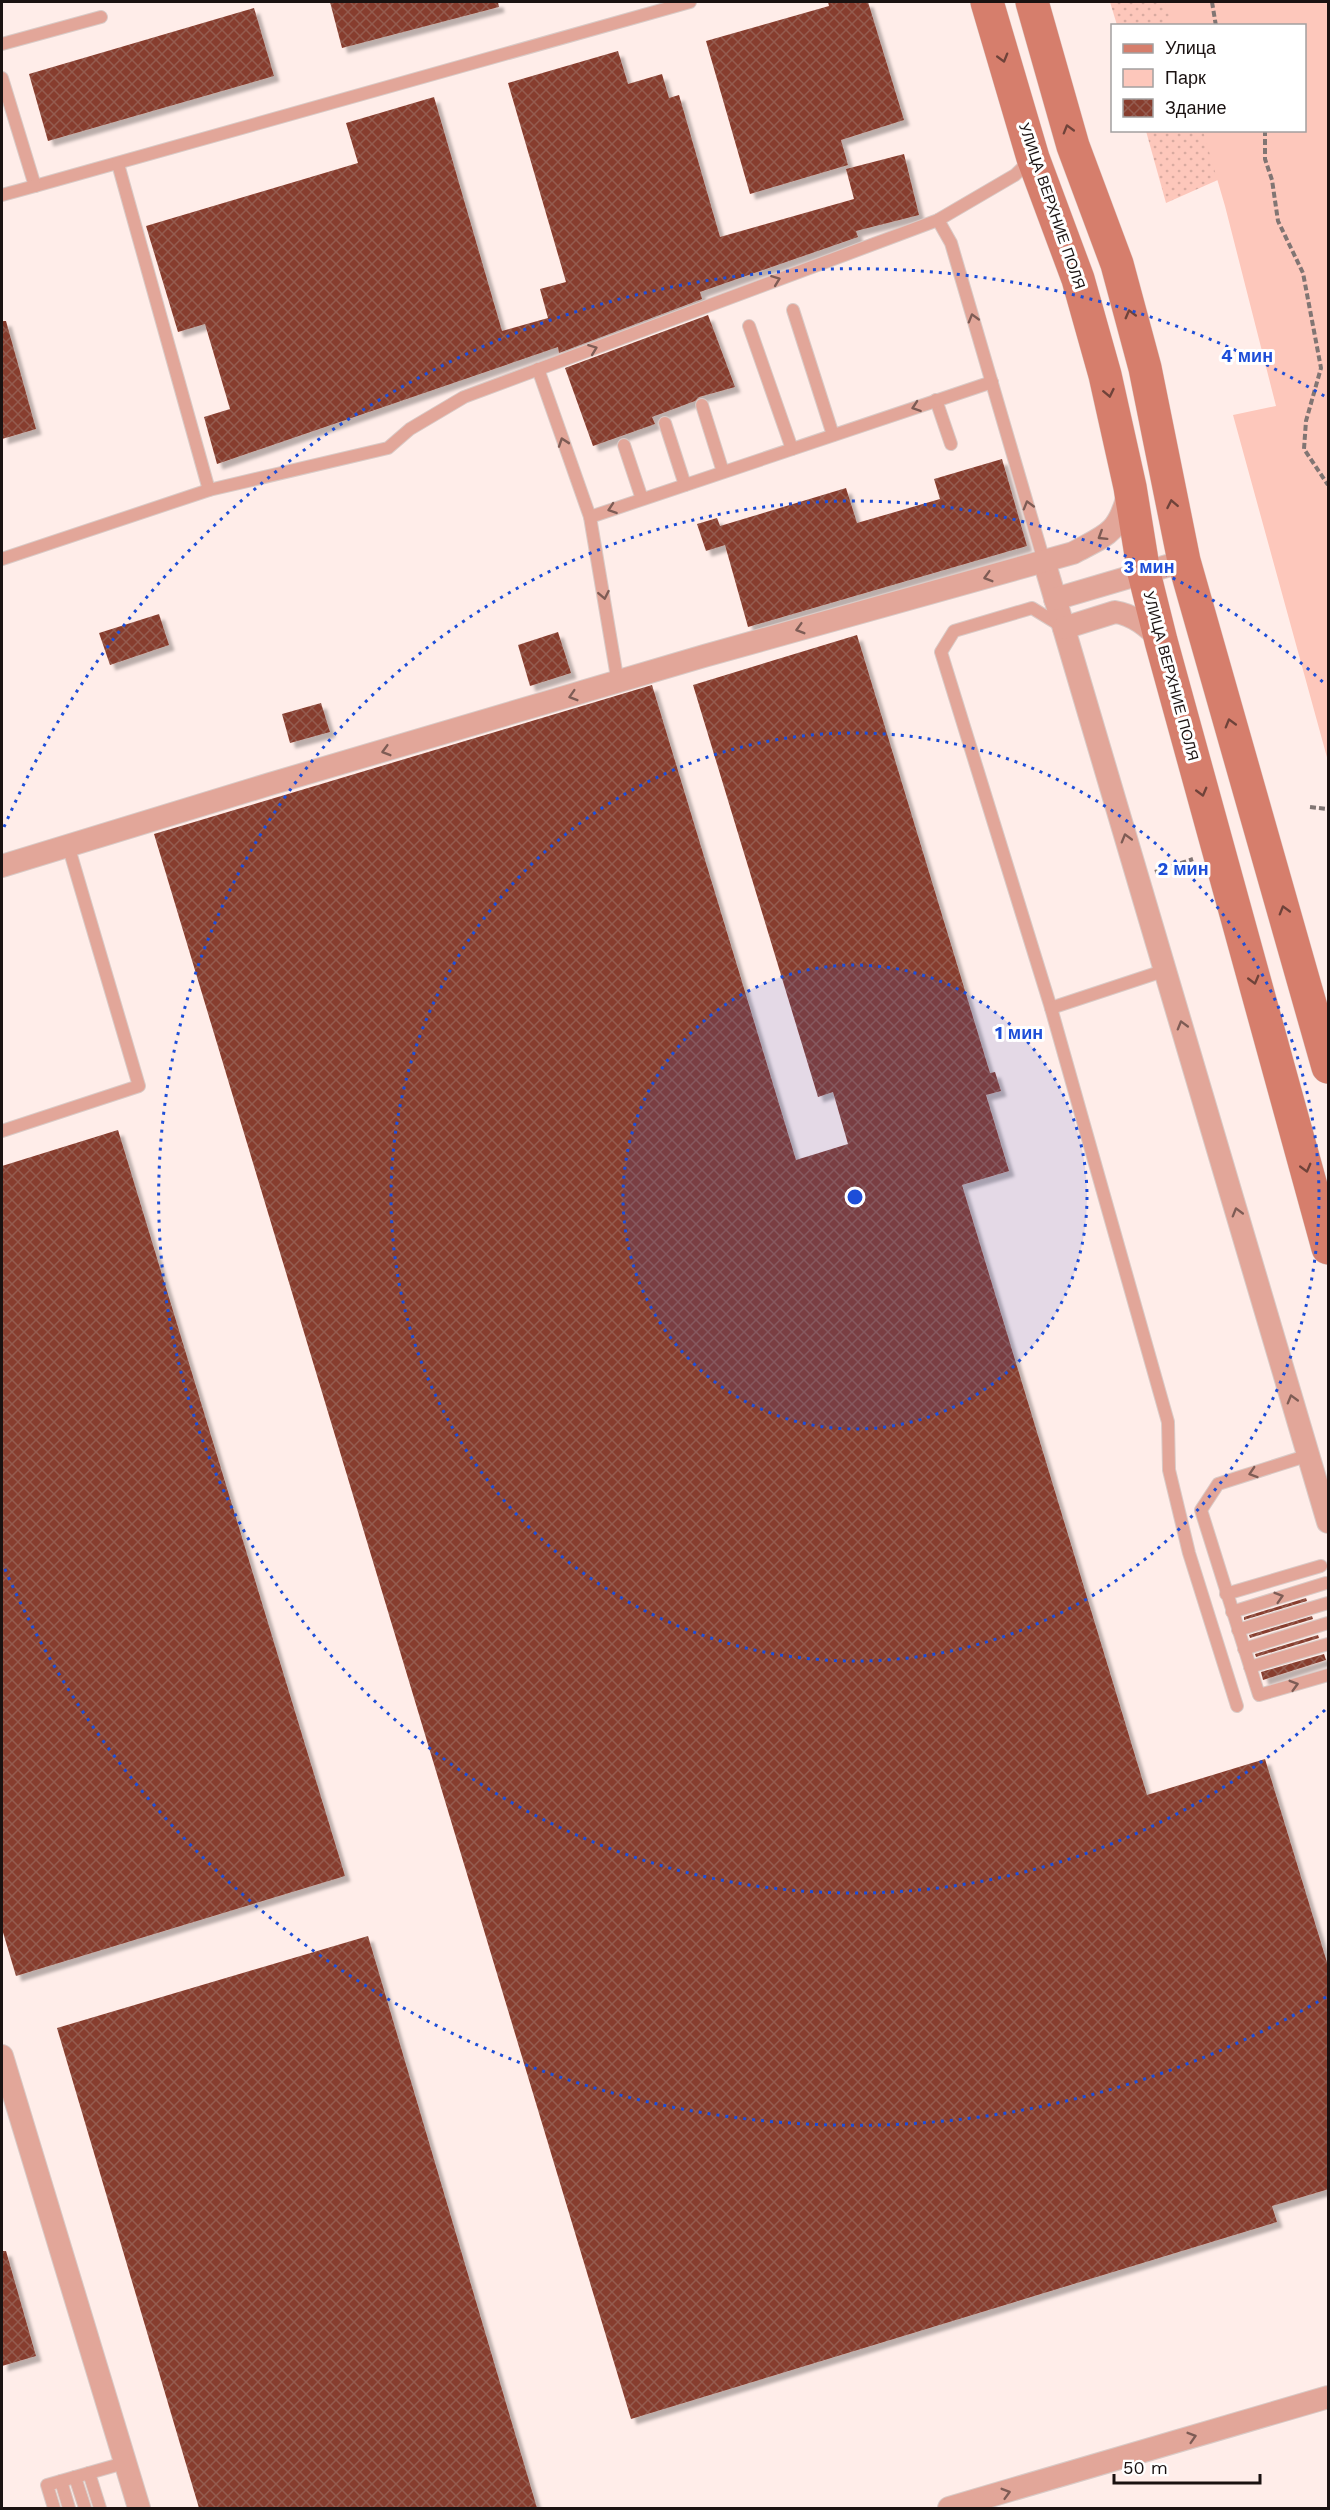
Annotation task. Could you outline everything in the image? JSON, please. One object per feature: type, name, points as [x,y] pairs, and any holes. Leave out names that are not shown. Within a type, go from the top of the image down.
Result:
[{"type":"main road","name":"УЛИЦА ВЕРХНИЕ ПОЛЯ","points":[[987,2],[1033,158],[1078,279],[1106,375],[1130,487],[1144,573],[1161,641],[1329,1248]]},
{"type":"main road","points":[[1032,2],[1073,146],[1117,264],[1146,368],[1184,561],[1329,1067]]},
{"type":"street","points":[[2,866],[618,682],[1073,553],[1109,533],[1122,517],[1130,487]]},
{"type":"street","points":[[1044,561],[1329,1521]]},
{"type":"street","points":[[1055,599],[1184,561]]},
{"type":"street","points":[[1064,628],[1115,612],[1124,614],[1150,628],[1161,641]]},
{"type":"street","points":[[2,2056],[139,2508]]},
{"type":"street","points":[[949,2508],[1329,2397]]},
{"type":"lane","points":[[2,195],[690,2]]},
{"type":"lane","points":[[2,44],[101,17]]},
{"type":"lane","points":[[2,78],[35,186]]},
{"type":"lane","points":[[2,560],[209,490],[388,447],[410,429],[465,397],[938,220],[1015,175],[1033,158]]},
{"type":"lane","points":[[118,164],[209,490]]},
{"type":"lane","points":[[938,220],[951,243],[1044,561]]},
{"type":"lane","points":[[793,310],[833,435]]},
{"type":"lane","points":[[749,326],[792,449]]},
{"type":"lane","points":[[538,369],[590,517],[618,682]]},
{"type":"lane","points":[[590,517],[992,382]]},
{"type":"lane","points":[[936,400],[951,444]]},
{"type":"lane","points":[[702,405],[723,472]]},
{"type":"lane","points":[[665,423],[685,485]]},
{"type":"lane","points":[[624,445],[642,499]]},
{"type":"lane","points":[[1064,628],[1032,608],[954,632],[941,652],[1051,1008],[1168,1422],[1169,1470],[1189,1553],[1236,1706]]},
{"type":"lane","points":[[2,1131],[139,1086],[68,845]]},
{"type":"lane","points":[[1051,1008],[1166,970]]},
{"type":"lane","points":[[1309,1455],[1218,1484],[1201,1510],[1259,1695],[1329,1675]]},
{"type":"lane","points":[[1226,1594],[1326,1578]]},
{"type":"lane","points":[[1232,1612],[1326,1578]]},
{"type":"lane","points":[[1238,1630],[1329,1602]]},
{"type":"lane","points":[[1244,1649],[1329,1623]]},
{"type":"lane","points":[[1250,1667],[1329,1644]]},
{"type":"lane","points":[[54,2508],[47,2485],[124,2463]]},
{"type":"lane","points":[[89,2473],[100,2508]]},
{"type":"lane","points":[[75,2477],[85,2508]]},
{"type":"lane","points":[[61,2481],[69,2508]]},
{"type":"path","points":[[1212,2],[1216,24]]},
{"type":"path","points":[[1265,132],[1265,159],[1272,180],[1278,221],[1303,273],[1321,368],[1306,421],[1304,449],[1329,485]]},
{"type":"path","points":[[1310,807],[1329,808]]},
{"type":"path","points":[[1138,878],[1194,859]]},
{"type":"green space","points":[[1110,2],[1328,2],[1306,24],[1117,24]]},
{"type":"green space","points":[[1165,2],[1328,2],[1328,761],[1233,415],[1276,406],[1225,206],[1203,132],[1306,132],[1306,24],[1172,24]]},
{"type":"green space","points":[[1146,132],[1289,132],[1229,175],[1166,203]]},
{"type":"building","points":[[330,2],[498,2],[499,7],[342,48]]},
{"type":"building","points":[[828,2],[868,2],[904,120],[841,140],[848,165],[750,194],[706,41],[829,6]]},
{"type":"building","points":[[254,8],[274,76],[48,141],[29,74]]},
{"type":"building","points":[[618,51],[628,84],[662,74],[669,98],[679,95],[720,237],[854,199],[846,169],[904,154],[919,215],[856,231],[858,237],[700,292],[702,299],[559,353],[558,347],[217,464],[204,417],[230,409],[205,324],[178,332],[146,226],[358,163],[346,123],[434,97],[502,331],[548,318],[540,289],[566,282],[508,83]]},
{"type":"building","points":[[708,315],[735,387],[699,397],[695,401],[652,417],[655,424],[593,446],[565,368]]},
{"type":"building","points":[[2,321],[6,321],[36,429],[2,439]]},
{"type":"building","points":[[1002,459],[1027,546],[748,627],[725,545],[706,551],[697,524],[717,518],[720,526],[846,488],[857,523],[940,499],[934,479]]},
{"type":"building","points":[[159,614],[169,645],[110,665],[99,633]]},
{"type":"building","points":[[558,632],[571,673],[530,686],[518,645]]},
{"type":"building","points":[[857,635],[990,1073],[995,1072],[1001,1091],[986,1095],[1009,1171],[962,1185],[1147,1795],[1265,1759],[1329,1969],[1329,2189],[1272,2206],[1277,2222],[631,2419],[154,834],[652,685],[796,1160],[848,1144],[833,1092],[818,1097],[693,685]]},
{"type":"building","points":[[321,703],[330,732],[290,743],[282,714]]},
{"type":"building","points":[[118,1130],[345,1876],[16,1976],[2,1929],[2,1166]]},
{"type":"building","points":[[1306,1598],[1307,1601],[1244,1620],[1244,1617]]},
{"type":"building","points":[[1312,1616],[1313,1619],[1250,1638],[1249,1635]]},
{"type":"building","points":[[1318,1635],[1319,1638],[1256,1657],[1255,1654]]},
{"type":"building","points":[[1324,1654],[1326,1660],[1263,1680],[1261,1672]]},
{"type":"building","points":[[368,1936],[537,2508],[199,2508],[57,2028]]},
{"type":"building","points":[[2,2251],[6,2251],[36,2356],[2,2366]]}]
